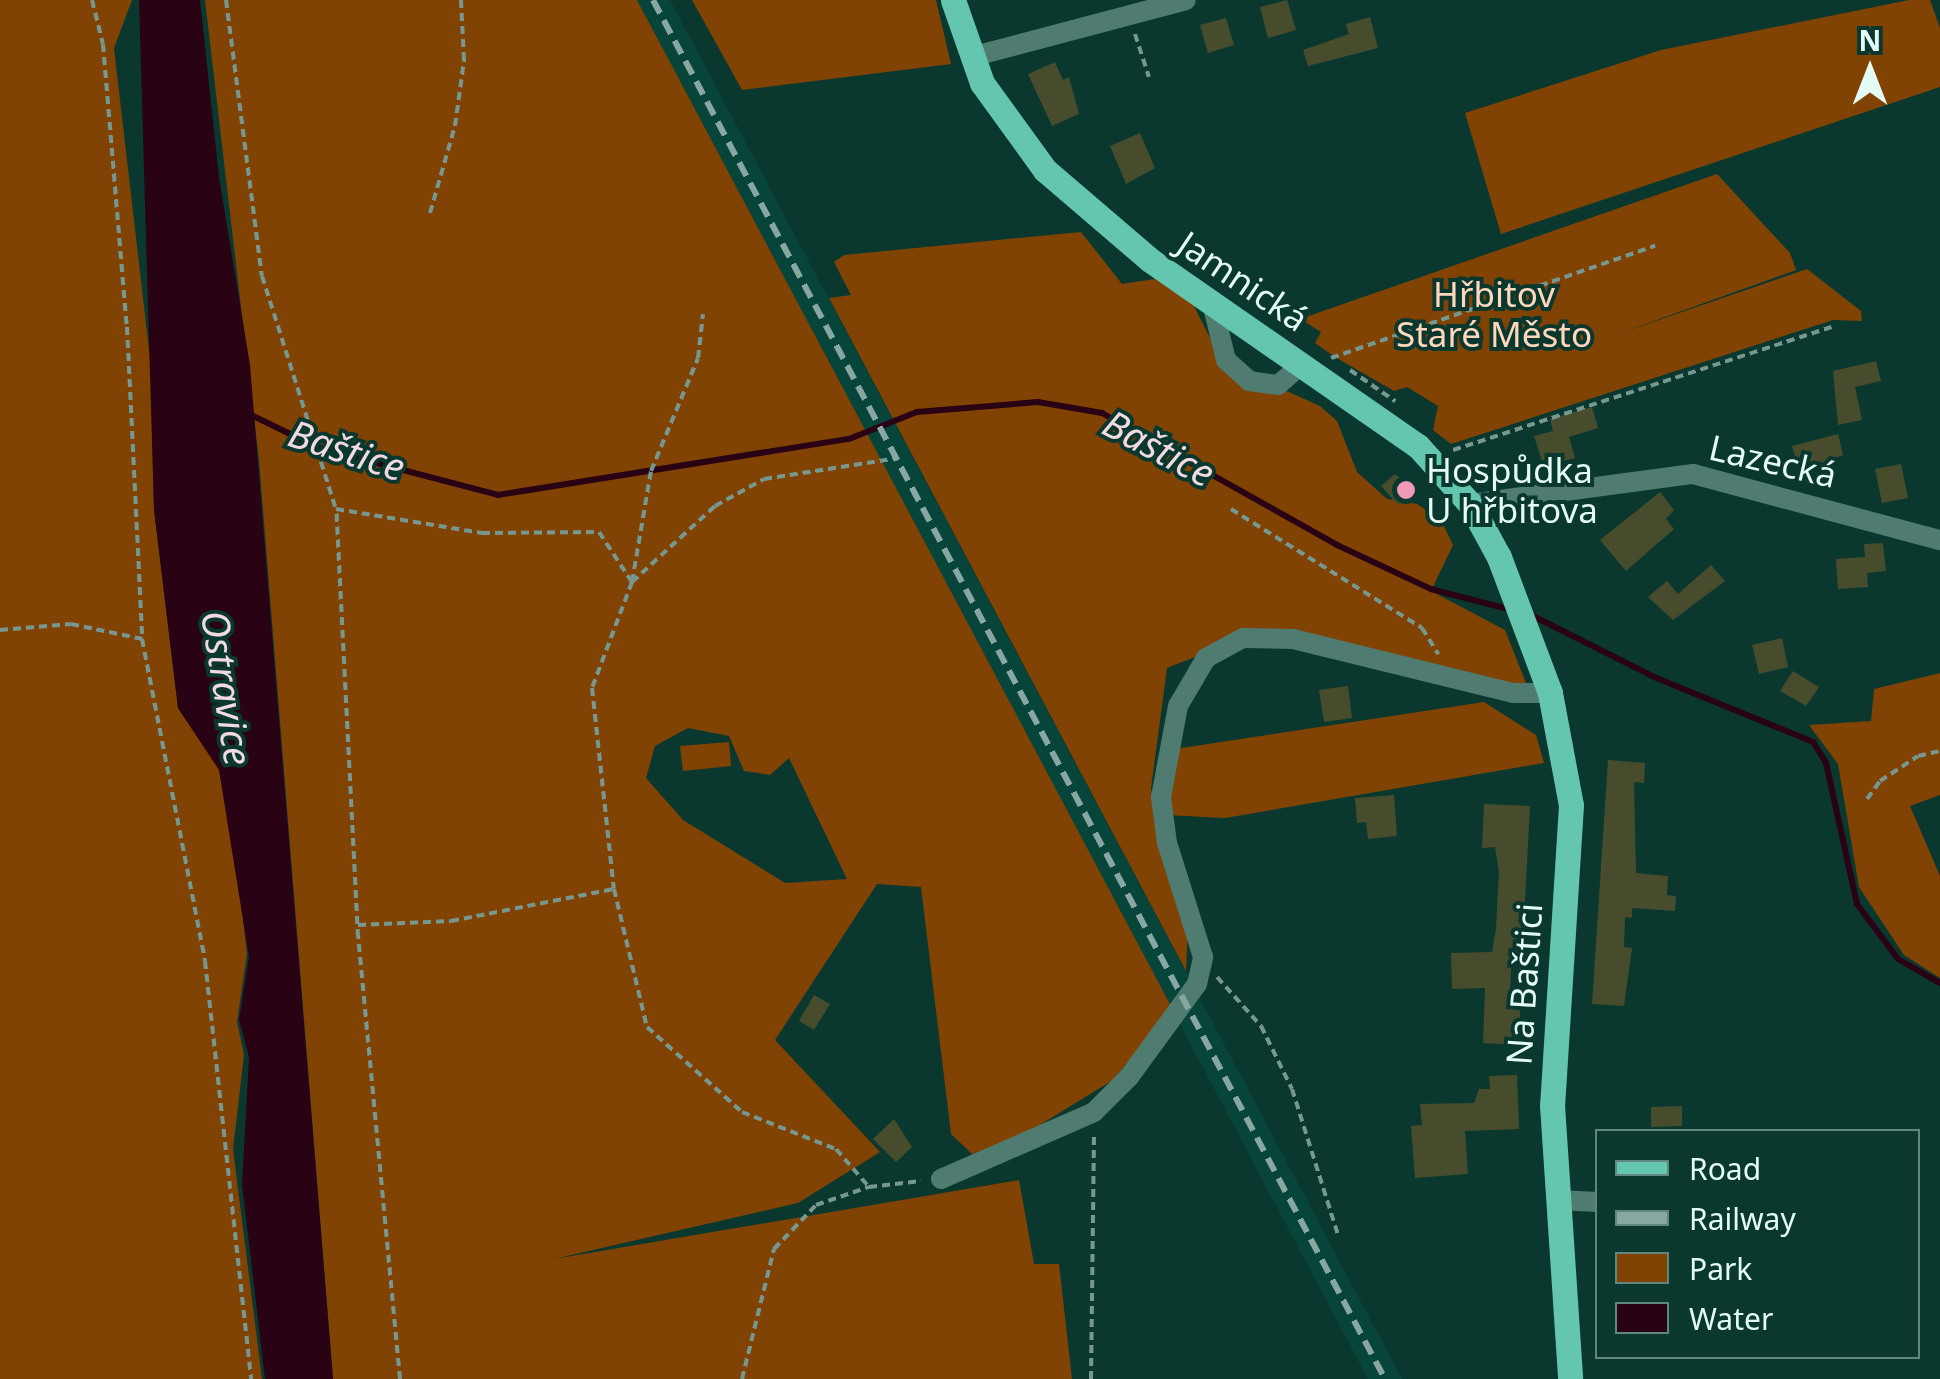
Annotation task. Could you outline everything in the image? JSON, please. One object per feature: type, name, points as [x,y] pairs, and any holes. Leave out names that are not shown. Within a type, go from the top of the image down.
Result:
[{"type":"main road","name":"Jamnická","points":[[954,0],[970,56],[1001,116],[1045,170],[1080,205],[1429,457],[1470,504],[1517,601]]},
{"type":"main road","name":"Na Baštici","points":[[1517,601],[1550,692],[1571,804],[1552,1078],[1570,1379]]},
{"type":"street","points":[[970,56],[1186,0]]},
{"type":"street","points":[[1212,303],[1226,360],[1248,380],[1278,385],[1302,364]]},
{"type":"street","name":"Lazecká","points":[[1470,504],[1693,474],[1940,540]]},
{"type":"street","points":[[941,1178],[1094,1112],[1186,1001],[1201,966],[1161,796],[1178,706],[1206,658],[1243,638],[1293,639],[1513,693],[1550,692]]},
{"type":"street","points":[[1557,1200],[1595,1202]]},
{"type":"path","points":[[92,0],[103,44],[128,346],[142,638],[205,961],[251,1379]]},
{"type":"path","points":[[226,0],[262,276],[336,510],[358,925],[400,1379]]},
{"type":"path","points":[[430,213],[455,126],[464,60],[461,0]]},
{"type":"path","points":[[1128,15],[1149,77]]},
{"type":"path","points":[[1332,358],[1656,246]]},
{"type":"path","points":[[703,314],[698,358],[651,471],[632,582],[592,688],[614,890],[647,1027],[742,1112],[836,1149],[870,1187]]},
{"type":"path","points":[[1429,457],[1830,326]]},
{"type":"path","points":[[632,582],[715,506],[764,479],[898,458]]},
{"type":"path","points":[[336,510],[482,533],[599,532],[632,582]]},
{"type":"path","points":[[1230,510],[1422,628],[1448,677]]},
{"type":"path","points":[[0,630],[70,624],[142,638]]},
{"type":"path","points":[[1867,798],[1880,781],[1918,756],[1940,751]]},
{"type":"path","points":[[358,925],[452,920],[614,890]]},
{"type":"path","points":[[1201,966],[1232,988],[1261,1026],[1292,1089],[1338,1235]]},
{"type":"path","points":[[1091,1379],[1094,1112]]},
{"type":"path","points":[[742,1379],[774,1249],[816,1205],[870,1187],[941,1178]]},
{"type":"shaded area","points":[[637,0],[670,0],[1402,1379],[1368,1379]]},
{"type":"green space","points":[[0,0],[132,0],[114,48],[152,376],[154,510],[178,708],[219,769],[235,851],[247,954],[237,1022],[244,1055],[233,1149],[262,1379],[0,1379]]},
{"type":"green space","points":[[205,0],[637,0],[1172,1008],[1113,1080],[1015,1140],[972,1154],[951,1134],[921,887],[877,884],[775,1040],[880,1152],[798,1203],[554,1259],[1019,1180],[1034,1264],[1059,1264],[1072,1379],[333,1379],[259,460]],"holes":[[[688,728],[729,736],[744,771],[770,775],[789,758],[847,879],[785,883],[683,820],[646,778],[655,746]]]},
{"type":"green space","points":[[692,0],[936,0],[951,64],[742,90]]},
{"type":"green space","points":[[1909,0],[1930,0],[1940,28],[1940,87],[1501,234],[1465,113],[1661,50]]},
{"type":"green space","name":"Hřbitov Staré Město","points":[[1717,174],[1790,253],[1796,270],[1615,335],[1807,269],[1861,311],[1862,321],[1833,320],[1451,444],[1433,430],[1438,406],[1407,387],[1394,391],[1335,357],[1315,343],[1321,332],[1300,319]]},
{"type":"green space","points":[[1081,232],[1122,284],[1155,279],[1193,304],[1222,362],[1320,406],[1337,421],[1357,472],[1387,499],[1417,504],[1441,520],[1453,545],[1431,591],[1505,630],[1530,693],[1243,638],[1167,668],[1151,788],[1166,870],[1188,926],[1186,971],[829,298],[851,295],[834,262],[844,255]]},
{"type":"green space","points":[[1940,673],[1940,795],[1910,806],[1940,876],[1940,978],[1904,955],[1859,887],[1838,764],[1809,725],[1871,721],[1874,689]]},
{"type":"green space","points":[[1484,702],[1536,735],[1544,763],[1225,818],[1166,815],[1175,749]]},
{"type":"green space","points":[[729,742],[731,766],[683,771],[680,746]]},
{"type":"water","name":"Ostravice","points":[[139,0],[200,0],[219,177],[250,365],[333,1379],[265,1379],[242,1184],[249,1057],[239,1020],[249,957],[219,770],[178,708],[154,510]]},
{"type":"building","points":[[1287,0],[1296,30],[1268,38],[1260,7]]},
{"type":"building","points":[[1370,17],[1378,48],[1308,66],[1303,50],[1349,34],[1346,24]]},
{"type":"building","points":[[1226,18],[1234,45],[1208,53],[1200,25]]},
{"type":"building","points":[[1055,62],[1063,80],[1069,77],[1079,114],[1052,126],[1028,74]]},
{"type":"building","points":[[1140,133],[1155,168],[1126,184],[1110,146]]},
{"type":"building","points":[[1876,361],[1881,381],[1855,387],[1862,420],[1838,425],[1833,371]]},
{"type":"building","points":[[1592,407],[1598,428],[1569,437],[1575,458],[1544,467],[1534,436],[1553,431],[1550,419]]},
{"type":"building","points":[[1838,434],[1843,455],[1799,473],[1792,446]]},
{"type":"building","points":[[1901,464],[1908,498],[1882,503],[1875,469]]},
{"type":"building","points":[[1395,474],[1415,490],[1398,505],[1381,486]]},
{"type":"building","points":[[1660,492],[1674,510],[1666,519],[1674,529],[1626,571],[1600,540]]},
{"type":"building","points":[[1883,543],[1886,571],[1867,573],[1868,587],[1838,589],[1836,559],[1865,557],[1864,544]]},
{"type":"building","points":[[1711,565],[1725,581],[1673,620],[1648,597],[1667,581],[1678,594]]},
{"type":"building","points":[[1782,638],[1788,667],[1759,674],[1752,645]]},
{"type":"building","points":[[1793,671],[1819,687],[1806,706],[1780,691]]},
{"type":"building","points":[[1348,686],[1352,718],[1324,722],[1319,690]]},
{"type":"building","points":[[1608,760],[1645,763],[1644,783],[1634,782],[1636,873],[1668,876],[1667,895],[1676,896],[1675,911],[1632,908],[1632,918],[1625,917],[1624,947],[1632,948],[1624,1006],[1592,1004]]},
{"type":"building","points":[[1394,795],[1397,836],[1368,839],[1366,822],[1357,823],[1355,798]]},
{"type":"building","points":[[1484,804],[1530,806],[1522,957],[1512,956],[1510,988],[1521,989],[1519,1045],[1483,1043],[1485,988],[1452,989],[1451,953],[1492,952],[1499,872],[1495,847],[1482,848]]},
{"type":"building","points":[[814,995],[830,1004],[814,1030],[799,1021]]},
{"type":"building","points":[[1517,1075],[1519,1129],[1465,1131],[1468,1174],[1415,1178],[1411,1126],[1422,1125],[1420,1104],[1474,1103],[1479,1089],[1490,1089],[1489,1076]]},
{"type":"building","points":[[1682,1106],[1682,1126],[1651,1127],[1651,1107]]},
{"type":"building","points":[[894,1119],[912,1147],[896,1162],[873,1139]]},
{"type":"waterway","name":"Baštice","points":[[251,415],[319,448],[498,495],[849,439],[917,412],[1038,402],[1102,413],[1337,545],[1431,589],[1512,610]]},
{"type":"waterway","name":"Baštice","points":[[1529,614],[1654,677],[1813,742],[1826,763],[1857,904],[1898,959],[1940,983]]},
{"type":"railway","points":[[653,0],[1385,1379]]},
{"type":"place","name":"Hospůdka U hřbitova","points":[[1406,490]]}]
